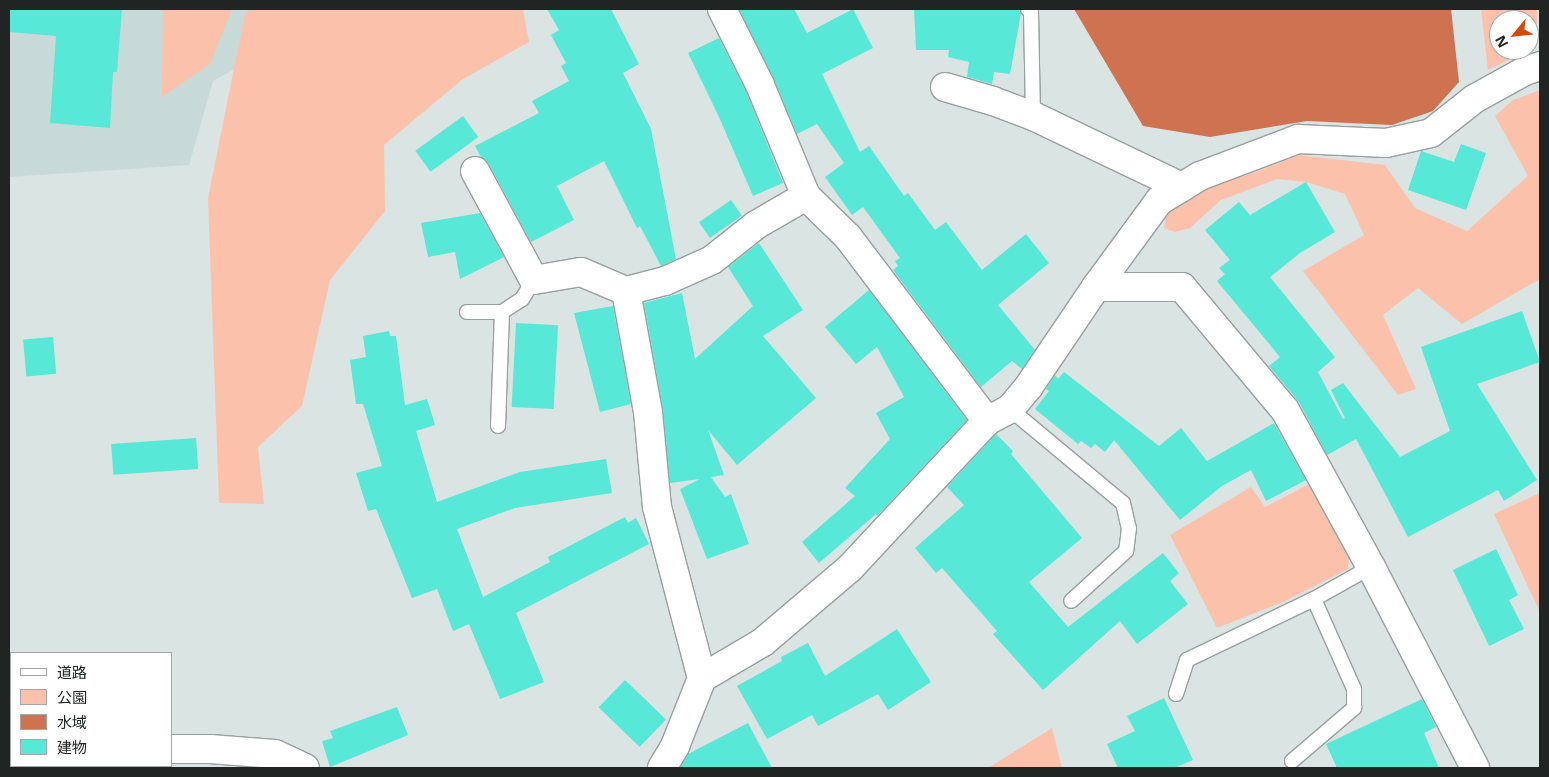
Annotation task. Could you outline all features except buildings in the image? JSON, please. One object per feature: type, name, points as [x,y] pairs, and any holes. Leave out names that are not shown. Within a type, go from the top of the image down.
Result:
[{"type":"street","points":[[722,9],[760,85],[806,196],[848,237],[987,421]]},
{"type":"street","points":[[702,678],[763,642],[850,568],[987,421],[1010,409],[1029,386],[1096,287],[1159,201],[1200,176],[1298,139],[1386,143],[1431,133],[1474,99],[1525,71],[1540,66]]},
{"type":"street","points":[[945,87],[993,101],[1033,116],[1182,187]]},
{"type":"street","points":[[475,171],[534,280],[581,272],[626,292],[665,281],[712,260],[756,225],[806,196]]},
{"type":"street","points":[[1096,287],[1182,288],[1285,410],[1371,567],[1475,768]]},
{"type":"street","points":[[626,292],[648,412],[657,507],[702,678],[675,746],[662,768]]},
{"type":"street","points":[[172,749],[210,749],[275,754],[304,768]]},
{"type":"lane","points":[[1028,9],[1031,12],[1033,116]]},
{"type":"lane","points":[[467,312],[502,312],[522,299],[534,280]]},
{"type":"lane","points":[[498,426],[502,312]]},
{"type":"lane","points":[[1010,409],[1123,502],[1129,528],[1126,551],[1071,601]]},
{"type":"lane","points":[[1176,694],[1187,660],[1314,599],[1371,567]]},
{"type":"lane","points":[[1292,761],[1354,708],[1354,689],[1314,599]]},
{"type":"shaded area","points":[[9,9],[343,9],[213,81],[189,165],[9,177]]},
{"type":"green space","points":[[163,9],[232,9],[210,64],[162,97]]},
{"type":"green space","points":[[252,9],[523,9],[529,42],[463,79],[384,145],[385,211],[330,280],[302,406],[258,447],[264,504],[219,503],[208,198],[245,14]]},
{"type":"green space","points":[[1481,9],[1537,9],[1489,10],[1489,60],[1508,60],[1488,70]]},
{"type":"green space","points":[[1540,90],[1540,279],[1462,324],[1418,288],[1383,315],[1416,389],[1398,395],[1303,271],[1364,235],[1345,194],[1306,182],[1277,179],[1221,200],[1190,228],[1175,232],[1164,228],[1166,218],[1176,204],[1210,186],[1256,172],[1299,155],[1385,165],[1415,208],[1467,231],[1528,176],[1495,116],[1513,100]]},
{"type":"green space","points":[[1311,483],[1349,557],[1348,569],[1283,602],[1217,628],[1170,535],[1251,487],[1265,507]]},
{"type":"green space","points":[[1540,493],[1540,612],[1494,514]]},
{"type":"green space","points":[[1052,728],[1062,768],[988,768]]},
{"type":"water","points":[[1074,9],[1451,9],[1459,82],[1433,111],[1392,125],[1307,121],[1210,137],[1143,126]]}]
